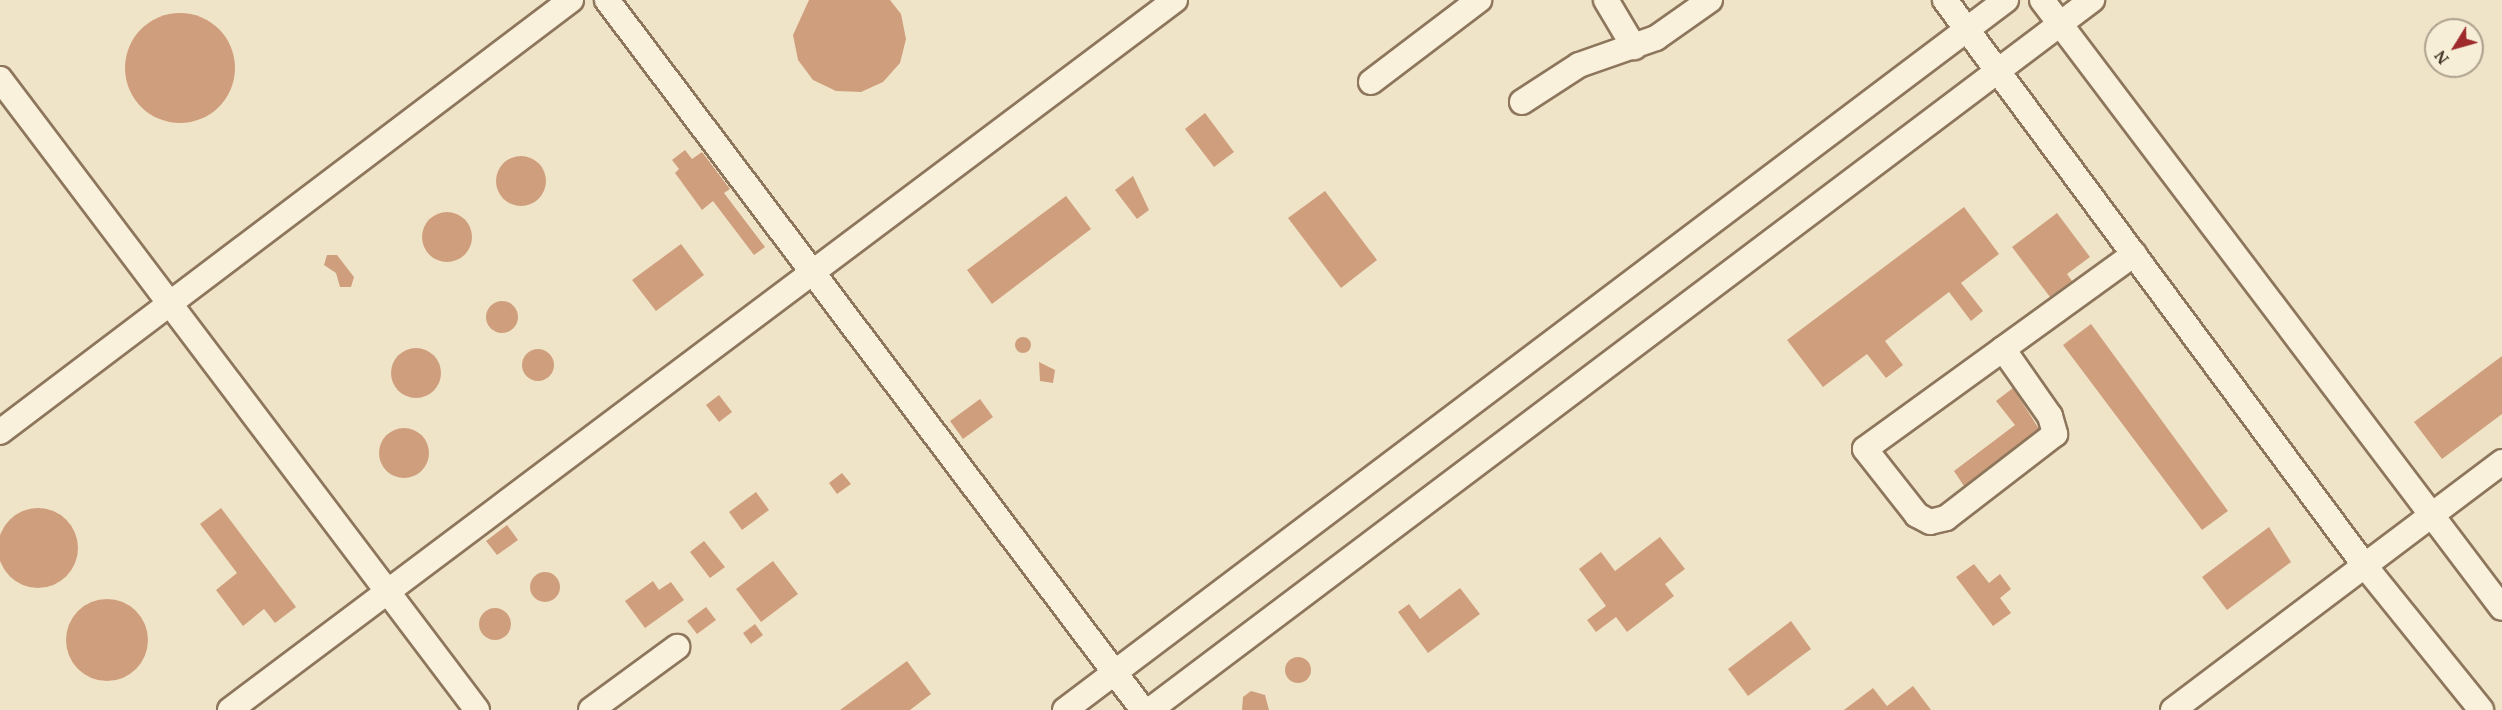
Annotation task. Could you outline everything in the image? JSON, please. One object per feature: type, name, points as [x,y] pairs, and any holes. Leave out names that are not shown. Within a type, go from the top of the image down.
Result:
[{"type":"lane","points":[[0,432],[171,300],[571,0]]},
{"type":"lane","points":[[607,0],[815,271],[1143,710]]},
{"type":"lane","points":[[230,710],[1175,0]]},
{"type":"lane","points":[[1371,82],[1479,0]]},
{"type":"lane","points":[[1606,0],[1634,47]]},
{"type":"lane","points":[[1522,102],[1579,65],[1656,38],[1710,0]]},
{"type":"lane","points":[[1945,0],[2365,566],[2481,710]]},
{"type":"lane","points":[[1065,710],[2006,0]]},
{"type":"lane","points":[[2042,0],[2429,517],[2502,608]]},
{"type":"lane","points":[[1150,710],[2092,0]]},
{"type":"lane","points":[[0,79],[171,300],[477,710]]},
{"type":"lane","points":[[2002,350],[2050,416],[2055,434],[1946,518],[1930,522],[1917,515],[1865,449],[2134,254]]},
{"type":"lane","points":[[2173,710],[2502,462]]},
{"type":"lane","points":[[591,710],[677,647]]},
{"type":"building","points":[[809,0],[890,0],[901,14],[906,39],[900,63],[883,82],[861,92],[836,91],[813,80],[798,60],[793,35]]},
{"type":"building","points":[[180,13],[201,17],[219,29],[231,47],[235,68],[231,89],[219,107],[201,119],[180,123],[159,119],[141,107],[129,89],[125,68],[129,47],[141,29],[159,17]]},
{"type":"building","points":[[1205,113],[1234,152],[1214,167],[1185,129]]},
{"type":"building","points":[[685,150],[692,159],[702,152],[730,189],[724,193],[765,247],[754,255],[713,201],[702,210],[675,173],[679,169],[672,160]]},
{"type":"building","points":[[516,156],[526,156],[539,163],[546,176],[546,186],[539,199],[526,206],[516,206],[507,202],[500,195],[496,186],[496,176],[500,167],[507,160]]},
{"type":"building","points":[[1133,176],[1149,210],[1137,219],[1115,190]]},
{"type":"building","points":[[1325,191],[1377,260],[1341,288],[1288,218]]},
{"type":"building","points":[[1066,196],[1091,229],[992,304],[967,270]]},
{"type":"building","points":[[1964,207],[1999,254],[1961,283],[1983,311],[1971,321],[1949,292],[1885,341],[1903,365],[1886,378],[1867,354],[1823,387],[1787,340]]},
{"type":"building","points":[[442,212],[452,212],[465,219],[472,232],[472,242],[465,255],[452,262],[442,262],[433,258],[426,251],[422,242],[422,232],[426,223],[433,216]]},
{"type":"building","points":[[2057,213],[2090,257],[2067,274],[2072,281],[2050,297],[2012,247]]},
{"type":"building","points":[[681,244],[704,275],[656,311],[632,280]]},
{"type":"building","points":[[327,255],[337,255],[354,277],[351,287],[340,287],[336,273],[324,265]]},
{"type":"building","points":[[502,301],[513,306],[518,317],[513,328],[502,333],[491,328],[486,317],[491,306]]},
{"type":"building","points":[[2091,324],[2228,511],[2202,530],[2063,345]]},
{"type":"building","points":[[1020,337],[1026,337],[1031,345],[1029,351],[1020,353],[1015,348],[1015,342]]},
{"type":"building","points":[[411,348],[421,348],[434,355],[441,368],[441,378],[434,391],[421,398],[411,398],[402,394],[395,387],[391,378],[391,368],[395,359],[402,352]]},
{"type":"building","points":[[538,349],[549,354],[554,365],[549,376],[538,381],[527,376],[522,365],[527,354]]},
{"type":"building","points":[[2502,356],[2502,414],[2442,459],[2414,422]]},
{"type":"building","points":[[1039,362],[1055,370],[1053,383],[1040,381]]},
{"type":"building","points":[[2013,388],[2039,429],[1964,486],[1954,471],[2015,425],[1996,401]]},
{"type":"building","points":[[719,395],[732,412],[719,422],[706,405]]},
{"type":"building","points":[[980,399],[993,417],[963,439],[950,421]]},
{"type":"building","points":[[399,428],[409,428],[422,435],[429,448],[429,458],[422,471],[409,478],[399,478],[390,474],[383,467],[379,458],[379,448],[383,439],[390,432]]},
{"type":"building","points":[[842,473],[851,484],[837,494],[829,483]]},
{"type":"building","points":[[756,492],[769,510],[742,530],[729,512]]},
{"type":"building","points":[[38,508],[53,511],[66,520],[75,533],[78,548],[75,563],[66,576],[53,585],[38,588],[23,585],[10,576],[1,563],[-2,548],[1,533],[10,520],[23,511]]},
{"type":"building","points":[[221,508],[296,607],[275,623],[264,609],[243,626],[216,590],[237,573],[200,524]]},
{"type":"building","points":[[507,525],[518,540],[497,555],[486,541]]},
{"type":"building","points":[[2269,527],[2291,562],[2227,610],[2202,577]]},
{"type":"building","points":[[1660,537],[1685,569],[1665,584],[1674,596],[1627,632],[1616,617],[1596,632],[1587,620],[1606,606],[1579,569],[1601,552],[1615,571]]},
{"type":"building","points":[[704,541],[725,567],[710,578],[690,552]]},
{"type":"building","points":[[773,561],[798,594],[761,622],[736,589]]},
{"type":"building","points":[[1974,564],[1989,583],[2000,574],[2011,589],[2000,598],[2011,613],[1993,626],[1956,577]]},
{"type":"building","points":[[545,572],[556,576],[560,587],[556,598],[545,602],[534,598],[530,587],[534,576]]},
{"type":"building","points":[[653,581],[659,590],[671,582],[684,600],[645,628],[625,601]]},
{"type":"building","points":[[1460,588],[1480,614],[1428,653],[1398,612],[1409,604],[1420,619]]},
{"type":"building","points":[[107,599],[123,603],[136,611],[144,624],[148,640],[144,656],[136,669],[123,677],[107,681],[91,677],[78,669],[70,656],[66,640],[70,624],[78,611],[91,603]]},
{"type":"building","points":[[706,607],[716,620],[697,634],[687,621]]},
{"type":"building","points":[[495,608],[506,613],[511,624],[506,635],[495,640],[484,635],[479,624],[484,613]]},
{"type":"building","points":[[1791,621],[1811,649],[1748,696],[1728,669]]},
{"type":"building","points":[[755,624],[763,635],[751,644],[743,633]]},
{"type":"building","points":[[1298,657],[1307,661],[1311,670],[1307,679],[1298,683],[1289,679],[1285,670],[1289,661]]},
{"type":"building","points":[[907,661],[931,694],[910,710],[840,710]]},
{"type":"building","points":[[1913,686],[1931,710],[1844,710],[1873,688],[1887,706]]},
{"type":"building","points":[[1251,691],[1265,695],[1269,710],[1242,710],[1243,697]]}]
